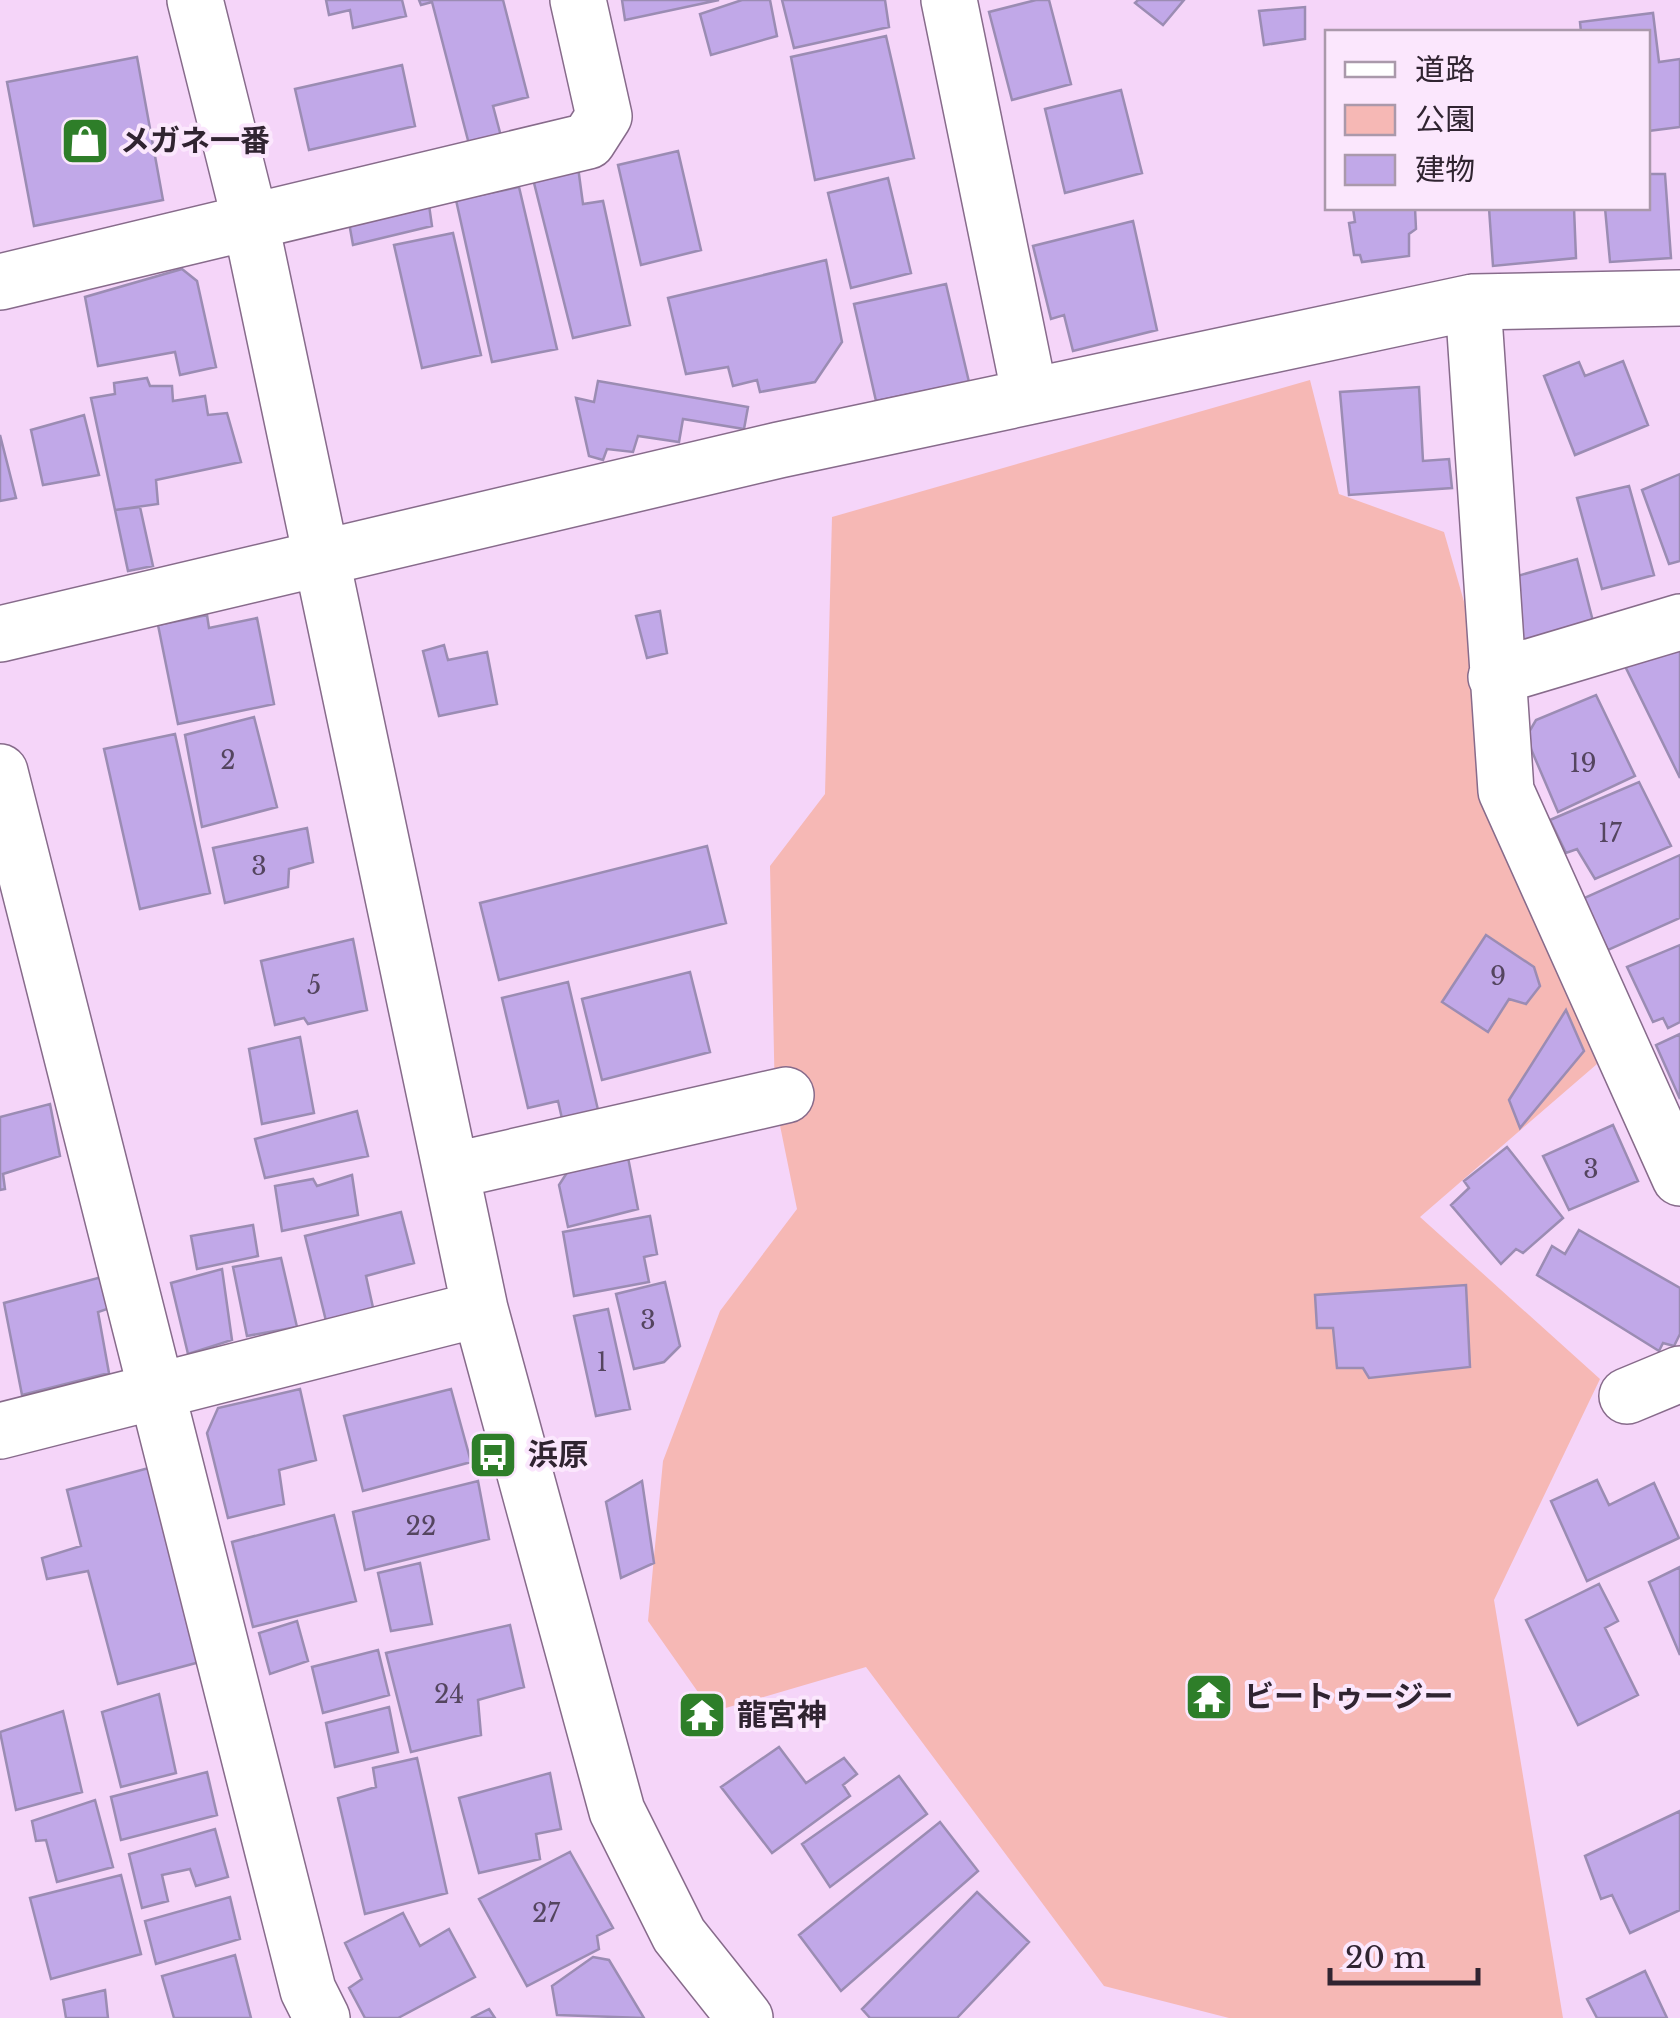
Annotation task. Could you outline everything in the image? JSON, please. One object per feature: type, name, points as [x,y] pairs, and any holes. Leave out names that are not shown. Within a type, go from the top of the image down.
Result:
[{"type":"street","points":[[195,0],[250,220],[480,1309],[616,1810],[679,1935],[745,2018]]},
{"type":"street","points":[[0,282],[588,141],[604,116],[578,0]]},
{"type":"street","points":[[949,0],[1030,396]]},
{"type":"street","points":[[0,634],[779,450],[1473,302],[1680,298]]},
{"type":"street","points":[[1473,302],[1506,791],[1680,1178]]},
{"type":"street","points":[[1496,677],[1680,622]]},
{"type":"street","points":[[0,772],[308,1990],[322,2018]]},
{"type":"street","points":[[451,1171],[786,1094]]},
{"type":"street","points":[[0,1431],[157,1395],[480,1309]]},
{"type":"street","points":[[1627,1396],[1680,1374]]},
{"type":"green space","points":[[1310,380],[1339,494],[1444,532],[1597,1064],[1420,1217],[1600,1379],[1494,1600],[1563,2018],[1229,2018],[1104,1986],[866,1667],[712,1712],[648,1621],[663,1461],[720,1311],[797,1209],[775,1101],[770,866],[825,794],[832,517]]},
{"type":"building","points":[[326,0],[402,0],[406,16],[353,28],[350,10],[329,15]]},
{"type":"building","points":[[419,0],[503,0],[528,97],[493,106],[502,140],[470,148],[432,2],[421,5]]},
{"type":"building","points":[[622,0],[719,0],[625,20]]},
{"type":"building","points":[[742,0],[770,0],[777,36],[711,55],[700,14]]},
{"type":"building","points":[[782,0],[885,0],[889,27],[794,48]]},
{"type":"building","points":[[1049,0],[1071,84],[1012,100],[989,12]]},
{"type":"building","points":[[1184,0],[1163,25],[1135,3]]},
{"type":"building","points":[[1305,7],[1305,39],[1264,45],[1259,11]]},
{"type":"building","points":[[1653,13],[1659,62],[1680,59],[1680,127],[1650,131],[1650,30],[1581,30],[1580,22]]},
{"type":"building","points":[[886,36],[914,158],[815,180],[791,57]]},
{"type":"building","name":"メガネ一番","points":[[137,57],[163,200],[34,226],[7,82]]},
{"type":"building","points":[[402,65],[415,126],[309,150],[295,89]]},
{"type":"building","points":[[1121,90],[1142,173],[1065,193],[1045,109]]},
{"type":"building","points":[[678,151],[701,250],[641,265],[618,165]]},
{"type":"building","points":[[578,167],[583,204],[603,201],[630,325],[573,338],[533,179]]},
{"type":"building","points":[[1650,174],[1665,174],[1671,258],[1610,262],[1605,210],[1650,210]]},
{"type":"building","points":[[888,178],[911,273],[851,288],[828,193]]},
{"type":"building","points":[[519,187],[557,349],[492,362],[456,200]]},
{"type":"building","points":[[428,198],[432,226],[353,245],[348,217]]},
{"type":"building","points":[[1353,210],[1415,210],[1416,229],[1409,234],[1409,256],[1362,262],[1360,255],[1354,255],[1349,223],[1355,222]]},
{"type":"building","points":[[1489,210],[1574,210],[1576,258],[1493,266]]},
{"type":"building","points":[[1133,221],[1157,330],[1073,351],[1064,315],[1051,319],[1033,246]]},
{"type":"building","points":[[453,233],[481,355],[422,368],[394,245]]},
{"type":"building","points":[[826,260],[842,342],[815,382],[760,392],[757,380],[733,386],[728,367],[686,374],[668,298]]},
{"type":"building","points":[[182,269],[197,281],[216,367],[180,375],[175,352],[98,366],[85,297]]},
{"type":"building","points":[[946,284],[969,382],[876,401],[854,304]]},
{"type":"building","points":[[1623,361],[1648,425],[1575,455],[1544,376],[1579,362],[1585,376]]},
{"type":"building","points":[[147,378],[150,386],[172,386],[173,401],[205,396],[208,415],[227,413],[241,462],[156,480],[158,504],[115,510],[91,398],[115,394],[114,383]]},
{"type":"building","points":[[598,381],[748,407],[744,429],[683,419],[679,442],[638,436],[633,452],[607,449],[603,460],[589,456],[576,398],[594,402]]},
{"type":"building","points":[[1419,387],[1423,461],[1449,459],[1452,488],[1349,495],[1340,392]]},
{"type":"building","points":[[84,415],[99,475],[43,485],[31,430]]},
{"type":"building","points":[[0,435],[16,498],[0,501]]},
{"type":"building","points":[[1680,474],[1680,561],[1669,564],[1642,490]]},
{"type":"building","points":[[1629,486],[1654,575],[1602,589],[1577,498]]},
{"type":"building","points":[[140,507],[153,566],[128,571],[115,510]]},
{"type":"building","points":[[1577,559],[1595,629],[1524,648],[1507,579]]},
{"type":"building","points":[[660,611],[667,653],[647,658],[636,616]]},
{"type":"building","points":[[207,615],[209,628],[257,618],[274,704],[178,724],[158,625]]},
{"type":"building","points":[[1680,640],[1680,778],[1625,666]]},
{"type":"building","points":[[444,645],[448,660],[487,652],[497,704],[439,716],[423,651]]},
{"type":"building","points":[[1596,695],[1635,776],[1558,812],[1531,749],[1529,732],[1536,720]]},
{"type":"building","points":[[254,717],[277,807],[202,827],[185,735]]},
{"type":"building","points":[[175,734],[210,893],[140,909],[104,749]]},
{"type":"building","points":[[1639,782],[1671,846],[1595,879],[1577,849],[1566,853],[1550,820]]},
{"type":"building","points":[[307,828],[313,862],[289,869],[288,887],[225,903],[213,848]]},
{"type":"building","points":[[707,846],[726,923],[499,980],[480,903]]},
{"type":"building","points":[[1680,855],[1680,918],[1608,950],[1582,899]]},
{"type":"building","points":[[1486,935],[1534,967],[1540,986],[1526,1004],[1509,999],[1488,1032],[1442,1002]]},
{"type":"building","points":[[353,939],[367,1010],[308,1024],[304,1018],[275,1025],[261,961]]},
{"type":"building","points":[[1680,945],[1680,1022],[1668,1028],[1663,1018],[1653,1022],[1627,967]]},
{"type":"building","points":[[690,972],[710,1052],[602,1080],[582,999]]},
{"type":"building","points":[[568,982],[599,1114],[563,1123],[558,1101],[528,1108],[502,998]]},
{"type":"building","points":[[1566,1010],[1584,1051],[1520,1128],[1509,1100]]},
{"type":"building","points":[[1680,1034],[1680,1099],[1656,1045]]},
{"type":"building","points":[[300,1037],[314,1113],[262,1124],[249,1049]]},
{"type":"building","points":[[50,1104],[60,1156],[3,1174],[5,1189],[0,1190],[0,1117]]},
{"type":"building","points":[[357,1111],[368,1156],[265,1178],[255,1139]]},
{"type":"building","points":[[1613,1125],[1638,1181],[1569,1210],[1543,1156]]},
{"type":"building","points":[[626,1147],[638,1209],[568,1227],[559,1185],[577,1157]]},
{"type":"building","points":[[1507,1147],[1563,1218],[1523,1253],[1516,1249],[1501,1264],[1451,1205],[1469,1188],[1464,1181]]},
{"type":"building","points":[[352,1175],[358,1215],[282,1231],[275,1186],[313,1179],[317,1186]]},
{"type":"building","points":[[401,1212],[414,1263],[366,1276],[376,1321],[329,1333],[305,1236]]},
{"type":"building","points":[[650,1216],[657,1254],[644,1257],[649,1282],[574,1296],[563,1232]]},
{"type":"building","points":[[253,1225],[258,1256],[197,1269],[191,1236]]},
{"type":"building","points":[[1579,1230],[1680,1288],[1680,1334],[1674,1346],[1663,1343],[1659,1351],[1537,1275],[1552,1246],[1565,1254]]},
{"type":"building","points":[[281,1258],[297,1327],[247,1336],[233,1267]]},
{"type":"building","points":[[222,1269],[232,1340],[188,1354],[171,1283]]},
{"type":"building","points":[[113,1274],[119,1305],[98,1312],[109,1373],[22,1395],[4,1303]]},
{"type":"building","points":[[665,1282],[680,1346],[664,1362],[634,1369],[616,1294]]},
{"type":"building","points":[[1466,1285],[1470,1367],[1369,1378],[1363,1368],[1337,1368],[1333,1328],[1317,1328],[1315,1295]]},
{"type":"building","points":[[608,1309],[630,1409],[596,1416],[574,1316]]},
{"type":"building","points":[[300,1389],[316,1460],[279,1470],[284,1504],[228,1518],[207,1433],[218,1408]]},
{"type":"building","points":[[451,1389],[471,1462],[363,1491],[344,1416]]},
{"type":"building","points":[[156,1466],[207,1660],[118,1684],[88,1571],[47,1579],[42,1558],[81,1546],[67,1490]]},
{"type":"building","points":[[1597,1480],[1609,1505],[1654,1483],[1679,1538],[1587,1581],[1551,1501]]},
{"type":"building","points":[[478,1481],[489,1539],[365,1570],[353,1512]]},
{"type":"building","points":[[642,1481],[654,1563],[621,1578],[606,1502]]},
{"type":"building","points":[[334,1515],[356,1601],[253,1627],[232,1542]]},
{"type":"building","points":[[420,1563],[432,1624],[391,1631],[378,1573]]},
{"type":"building","points":[[1680,1567],[1680,1655],[1649,1582]]},
{"type":"building","points":[[1599,1584],[1618,1621],[1605,1628],[1638,1695],[1578,1725],[1526,1620]]},
{"type":"building","points":[[297,1621],[308,1661],[270,1674],[259,1633]]},
{"type":"building","points":[[510,1625],[524,1687],[478,1700],[481,1735],[411,1752],[386,1653]]},
{"type":"building","points":[[378,1650],[389,1695],[323,1713],[312,1667]]},
{"type":"building","points":[[159,1694],[176,1773],[121,1787],[102,1712]]},
{"type":"building","points":[[389,1707],[398,1752],[335,1767],[326,1723]]},
{"type":"building","points":[[63,1711],[82,1792],[16,1810],[0,1732]]},
{"type":"building","points":[[779,1747],[806,1783],[844,1758],[857,1774],[843,1785],[850,1796],[772,1853],[721,1787]]},
{"type":"building","points":[[417,1758],[447,1893],[365,1914],[338,1798],[376,1787],[373,1768]]},
{"type":"building","points":[[207,1772],[217,1815],[121,1840],[111,1797]]},
{"type":"building","points":[[550,1773],[561,1829],[536,1834],[540,1859],[479,1873],[459,1798]]},
{"type":"building","points":[[899,1776],[927,1814],[830,1887],[802,1844]]},
{"type":"building","points":[[95,1800],[113,1867],[57,1882],[46,1840],[36,1841],[32,1821]]},
{"type":"building","points":[[1680,1811],[1680,1910],[1630,1933],[1612,1895],[1601,1899],[1585,1856]]},
{"type":"building","points":[[940,1822],[978,1871],[841,1991],[799,1935]]},
{"type":"building","points":[[215,1829],[228,1877],[196,1886],[190,1869],[162,1875],[168,1901],[142,1908],[129,1854]]},
{"type":"building","points":[[570,1852],[613,1928],[597,1936],[599,1949],[527,1986],[479,1899]]},
{"type":"building","points":[[121,1875],[141,1954],[51,1979],[30,1898]]},
{"type":"building","points":[[977,1892],[1029,1942],[957,2018],[870,2018],[862,2009]]},
{"type":"building","points":[[230,1897],[240,1939],[156,1964],[145,1921]]},
{"type":"building","points":[[403,1913],[420,1946],[449,1929],[475,1977],[398,2018],[365,2018],[349,1988],[362,1979],[345,1943]]},
{"type":"building","points":[[235,1955],[251,2018],[174,2018],[162,1976]]},
{"type":"building","points":[[593,1957],[609,1960],[644,2018],[557,2015],[552,1986]]},
{"type":"building","points":[[1645,1971],[1667,2018],[1597,2018],[1587,1999]]},
{"type":"building","points":[[105,1990],[108,2018],[66,2018],[63,2000]]},
{"type":"building","points":[[489,2009],[495,2018],[471,2018]]},
{"type":"place","name":"メガネ一番","points":[[85,141]]},
{"type":"place","name":"浜原","points":[[493,1455]]},
{"type":"place","name":"ビートゥージー","points":[[1209,1697]]},
{"type":"place","name":"龍宮神","points":[[702,1715]]}]
